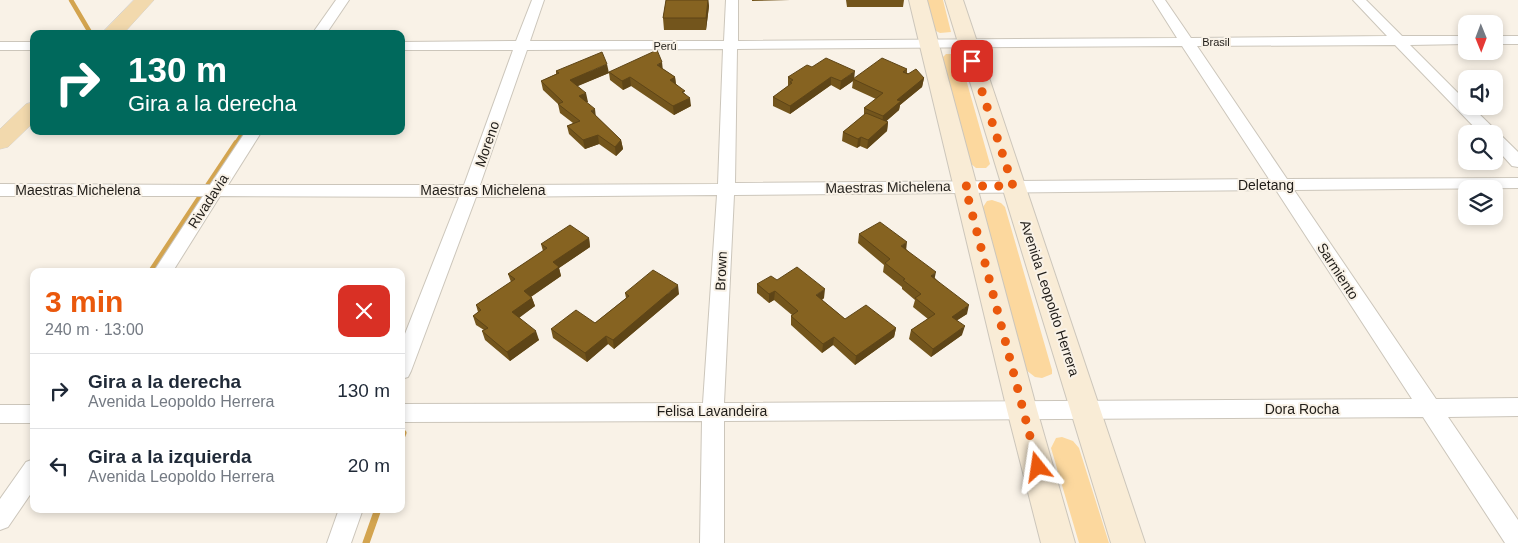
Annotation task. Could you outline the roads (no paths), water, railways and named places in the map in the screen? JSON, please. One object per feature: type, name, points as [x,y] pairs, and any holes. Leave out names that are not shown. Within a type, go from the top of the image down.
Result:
[{"type":"main road","points":[[115,30],[145,0]]},
{"type":"main road","points":[[0,142],[30,114]]},
{"type":"street","points":[[322,30],[343,0]]},
{"type":"street","name":"Moreno","points":[[405,361],[470,191],[538,0]]},
{"type":"street","name":"Brown","points":[[712,543],[713,411],[726,189],[732,0]]},
{"type":"street","points":[[918,0],[1022,410],[1058,543]]},
{"type":"street","name":"Avenida Leopoldo Herrera","points":[[954,0],[1128,543]]},
{"type":"street","name":"Sarmiento","points":[[1159,0],[1518,541]]},
{"type":"street","points":[[1358,0],[1481,125]]},
{"type":"street","name":"Brasil","points":[[967,43],[1458,40]]},
{"type":"street","points":[[1503,40],[1518,40]]},
{"type":"street","points":[[929,44],[967,43]]},
{"type":"street","name":"Perú","points":[[405,46],[929,44]]},
{"type":"street","points":[[0,46],[30,46]]},
{"type":"street","name":"Rivadavia","points":[[165,268],[251,135]]},
{"type":"street","points":[[1503,146],[1518,162]]},
{"type":"street","name":"Deletang","points":[[1013,186],[1518,183]]},
{"type":"street","points":[[965,186],[1013,186]]},
{"type":"street","name":"Maestras Michelena","points":[[0,190],[470,191],[965,186]]},
{"type":"street","name":"Dora Rocha","points":[[1086,411],[1518,407]]},
{"type":"street","points":[[1022,410],[1086,411]]},
{"type":"street","name":"Felisa Lavandeira","points":[[405,413],[1022,410]]},
{"type":"street","points":[[0,414],[30,414]]},
{"type":"street","points":[[0,519],[30,475]]},
{"type":"street","points":[[339,543],[350,513]]},
{"type":"waterway","points":[[71,0],[89,30]]},
{"type":"waterway","points":[[235,145],[241,135]]},
{"type":"waterway","points":[[208,185],[236,143]]},
{"type":"waterway","points":[[153,268],[200,197]]},
{"type":"waterway","points":[[366,543],[377,513]]}]
